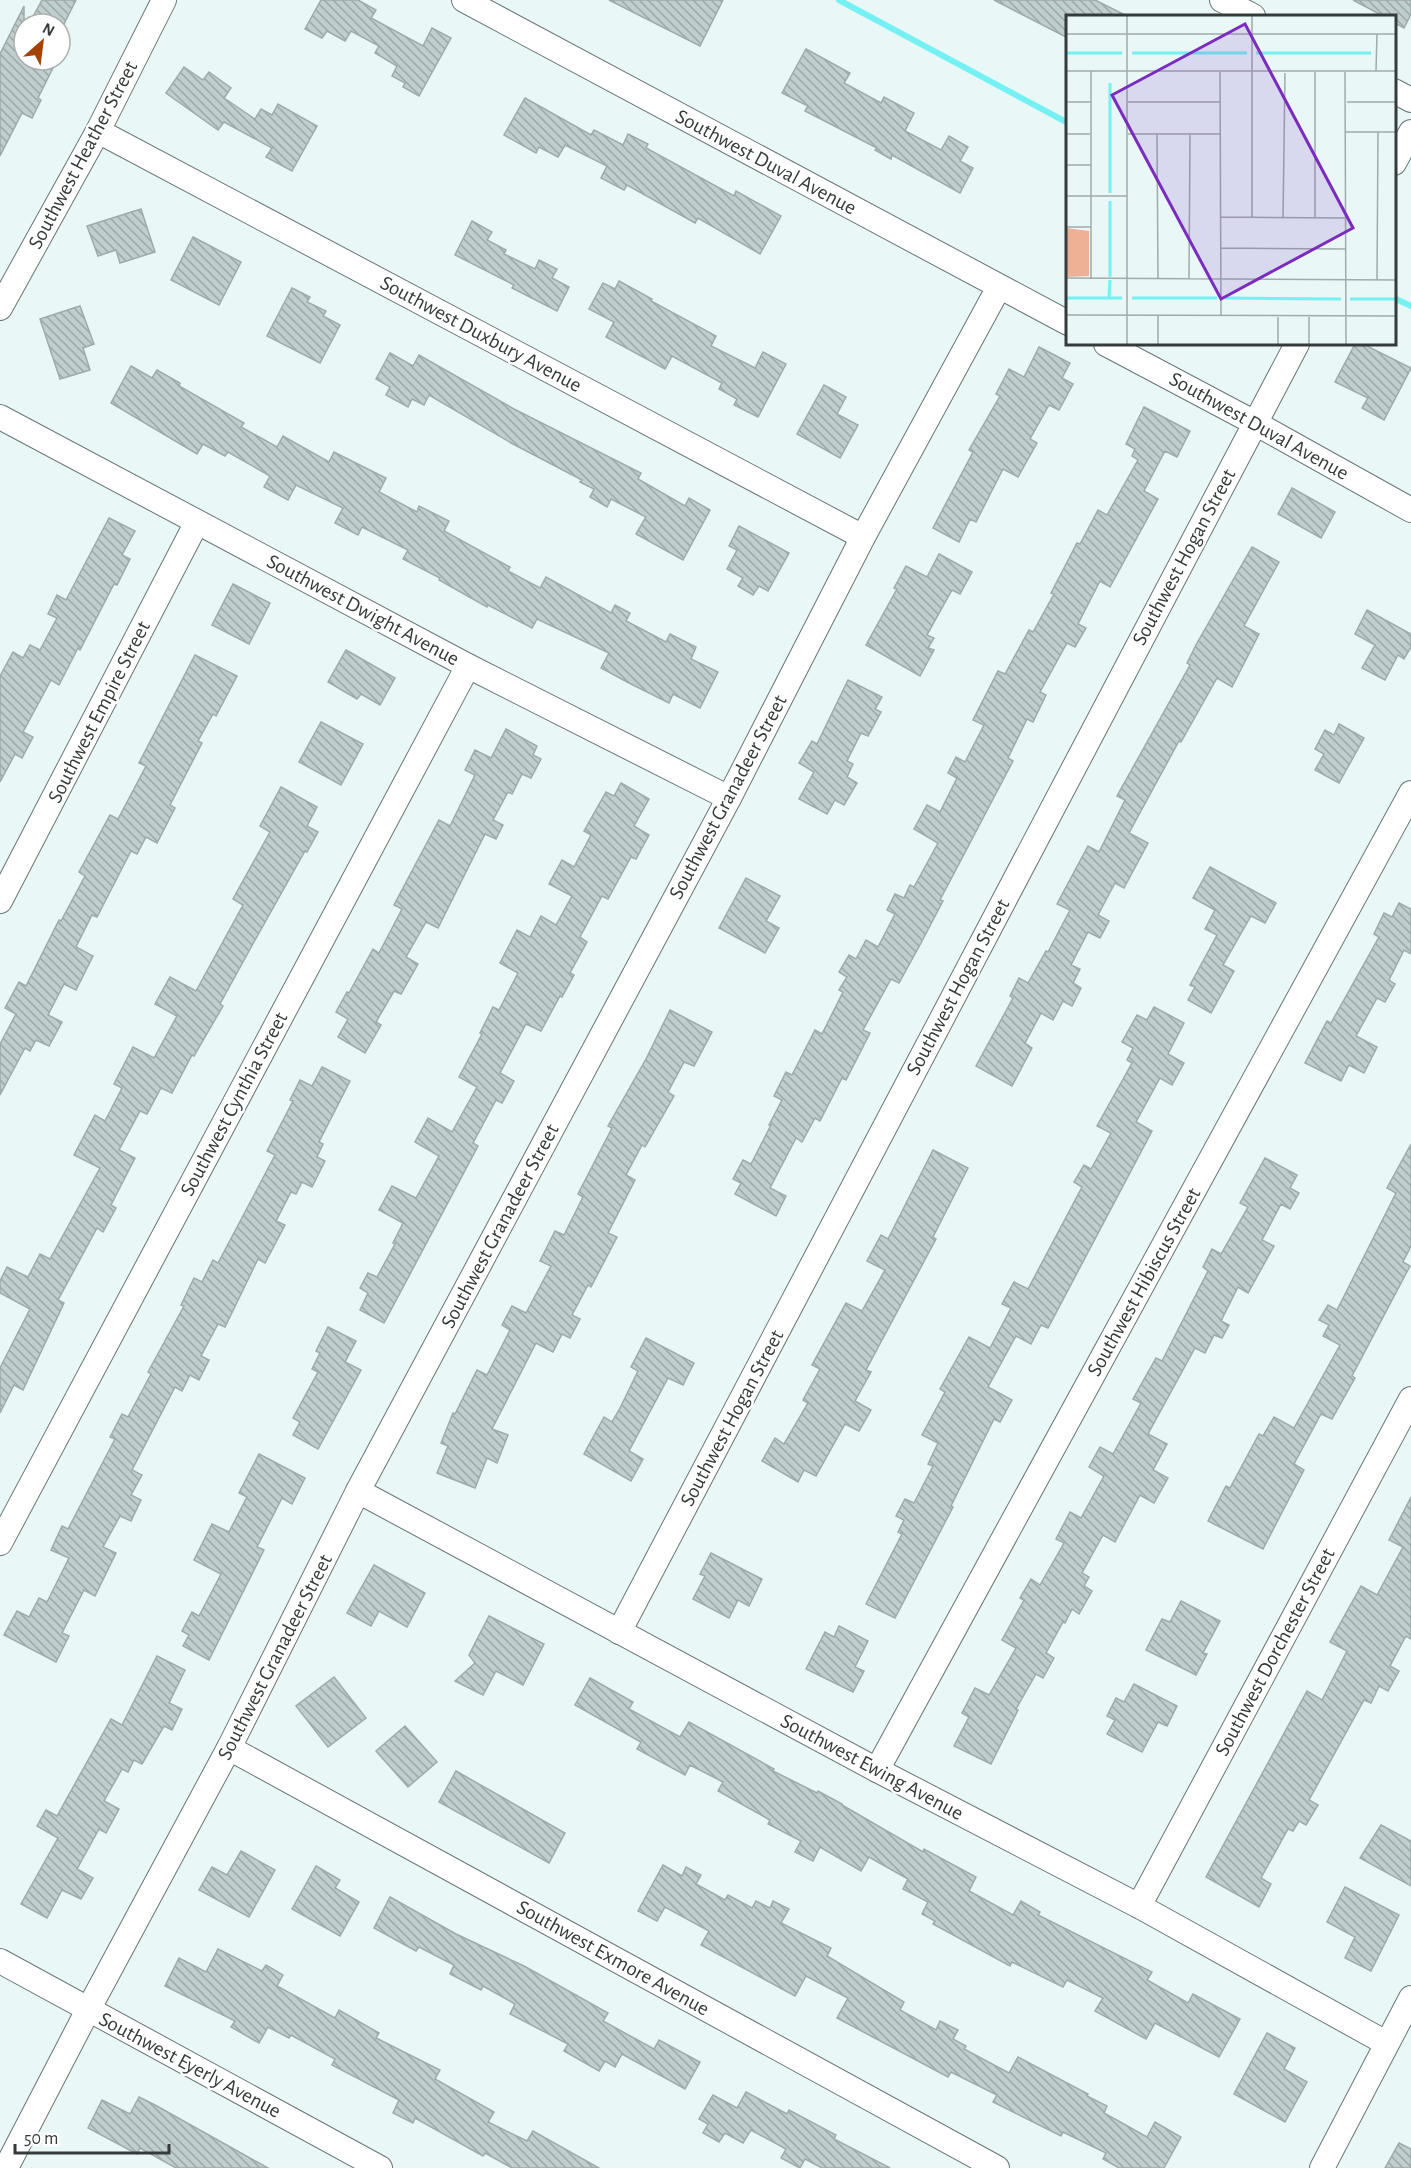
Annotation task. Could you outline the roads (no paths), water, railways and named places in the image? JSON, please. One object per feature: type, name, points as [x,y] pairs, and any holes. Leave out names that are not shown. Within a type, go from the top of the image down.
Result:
[{"type":"street","name":"Southwest Heather Street","points":[[0,308],[98,131],[164,0]]},
{"type":"street","name":"Southwest Duval Avenue","points":[[464,0],[1066,322]]},
{"type":"street","points":[[1222,0],[1251,15]]},
{"type":"street","points":[[1396,92],[1411,100]]},
{"type":"street","name":"Southwest Duxbury Avenue","points":[[98,131],[863,537]]},
{"type":"street","points":[[1396,161],[1411,132]]},
{"type":"street","name":"Southwest Granadeer Street","points":[[6,2168],[88,2010],[229,1749],[358,1491],[729,798],[863,537],[999,287]]},
{"type":"street","name":"Southwest Duval Avenue","points":[[1108,345],[1411,510]]},
{"type":"street","name":"Southwest Hogan Street","points":[[619,1632],[1296,345]]},
{"type":"street","name":"Southwest Dwight Avenue","points":[[0,417],[468,666],[729,798]]},
{"type":"street","name":"Southwest Empire Street","points":[[0,901],[197,522]]},
{"type":"street","name":"Southwest Cynthia Street","points":[[0,1543],[468,666]]},
{"type":"street","name":"Southwest Hibiscus Street","points":[[877,1770],[1411,793]]},
{"type":"street","name":"Southwest Dorchester Street","points":[[1139,1906],[1411,1399]]},
{"type":"street","name":"Southwest Ewing Avenue","points":[[358,1491],[877,1770],[1139,1906],[1386,2043]]},
{"type":"street","name":"Southwest Exmore Avenue","points":[[229,1749],[997,2168]]},
{"type":"street","name":"Southwest Eyerly Avenue","points":[[0,1961],[380,2168]]},
{"type":"street","points":[[1322,2168],[1411,1998]]},
{"type":"waterway","points":[[839,0],[1066,122]]},
{"type":"waterway","points":[[1396,299],[1411,306]]}]
